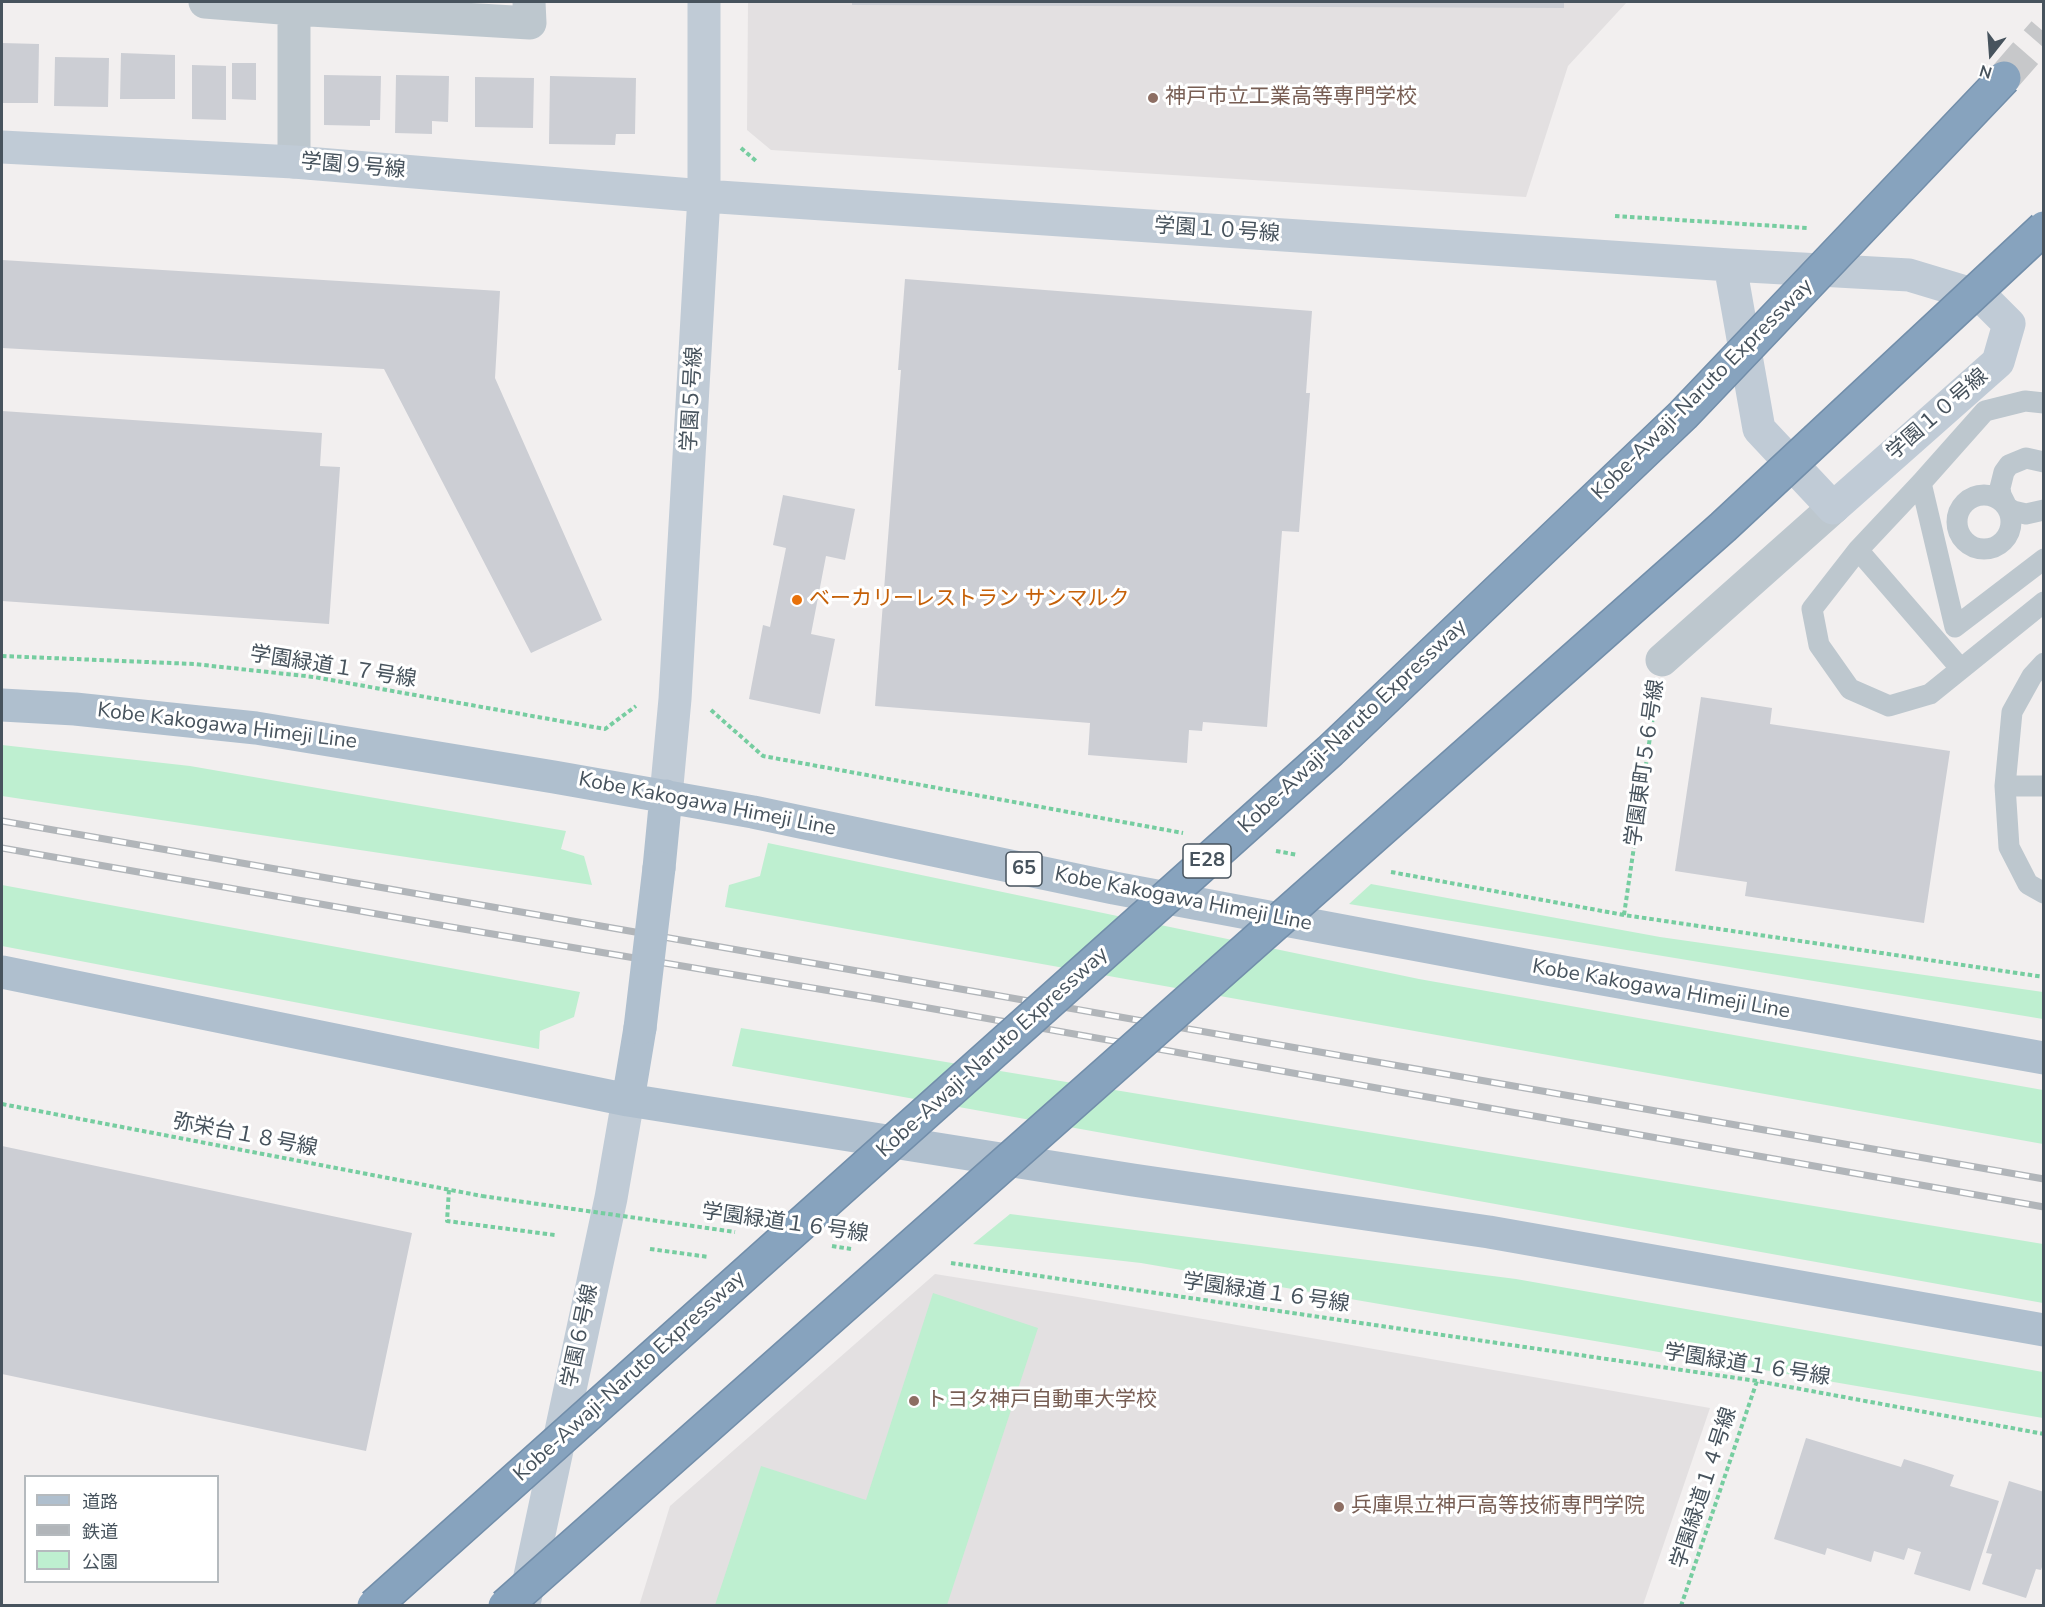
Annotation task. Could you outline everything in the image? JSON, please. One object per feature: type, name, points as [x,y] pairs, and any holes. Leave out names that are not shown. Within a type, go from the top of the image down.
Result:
[{"type":"highway","name":"Kobe-Awaji-Naruto Expressway","points":[[374,1605],[1330,752],[1683,415],[2004,78]]},
{"type":"highway","points":[[505,1605],[1714,535],[2043,228]]},
{"type":"main road","name":"Kobe Kakogawa Himeji Line","points":[[2,705],[75,709],[255,728],[387,748],[666,796],[1114,888],[1530,966],[2043,1058]]},
{"type":"main road","points":[[628,1101],[640,1028],[666,796]]},
{"type":"main road","points":[[2,972],[628,1101],[1133,1180],[1489,1232],[2043,1330]]},
{"type":"street","points":[[205,2],[294,5],[530,23],[530,2]]},
{"type":"street","name":"学園５号線","points":[[666,796],[675,699],[704,196],[704,2]]},
{"type":"street","points":[[294,5],[294,162]]},
{"type":"street","name":"学園９号線","points":[[2,147],[294,162],[704,196]]},
{"type":"street","name":"学園１０号線","points":[[704,196],[1909,275],[1982,297],[2009,324],[1998,362],[1833,508]]},
{"type":"street","points":[[1730,265],[1759,429],[1833,508]]},
{"type":"street","name":"学園東町５６号線","points":[[1662,660],[1833,508]]},
{"type":"street","name":"学園６号線","points":[[524,1605],[608,1210],[628,1101]]},
{"type":"lane","points":[[2043,403],[2025,401],[1985,411],[1858,550],[1812,609],[1819,645],[1850,689],[1889,706],[1930,694],[2043,602]]},
{"type":"lane","points":[[2043,462],[2026,458],[2009,465],[2004,472],[2000,488],[2007,507],[2025,514],[2043,510]]},
{"type":"lane","points":[[1921,483],[1955,627],[2043,559]]},
{"type":"lane","points":[[1858,550],[1961,669]]},
{"type":"lane","points":[[2043,663],[2032,676],[2013,712],[2005,786],[2008,847],[2028,884],[2043,893]]},
{"type":"lane","points":[[2005,786],[2043,786]]},
{"type":"path","points":[[734,142],[763,168]]},
{"type":"path","points":[[1604,216],[1805,227],[1816,230]]},
{"type":"path","name":"学園緑道１７号線","points":[[2,656],[194,664],[314,677],[605,729],[638,704]]},
{"type":"path","name":"学園東町５６号線","points":[[1624,915],[1662,660]]},
{"type":"path","name":"弥栄台１８号線","points":[[2,1104],[482,1196]]},
{"type":"path","points":[[449,1190],[447,1221],[555,1234]]},
{"type":"path","name":"学園緑道１６号線","points":[[482,1196],[746,1233]]},
{"type":"path","name":"学園緑道１６号線","points":[[828,1245],[851,1249]]},
{"type":"path","points":[[650,1249],[717,1257]]},
{"type":"path","name":"学園緑道１６号線","points":[[945,1262],[1756,1381],[2043,1434]]},
{"type":"path","name":"学園緑道１４号線","points":[[1682,1605],[1756,1381]]},
{"type":"shaded area","name":"神戸市立工業高等専門学校","points":[[748,2],[1627,2],[1568,66],[1526,197],[771,150],[747,130]]},
{"type":"shaded area","name":"兵庫県立神戸高等技術専門学院","points":[[935,1274],[1710,1408],[1643,1605],[639,1606],[670,1506]]},
{"type":"green space","points":[[2,745],[190,766],[566,831],[561,849],[584,856],[592,885],[2,796]]},
{"type":"green space","points":[[768,843],[1419,979],[2043,1090],[2043,1144],[725,907],[729,885],[760,876]]},
{"type":"green space","points":[[1371,884],[1660,937],[2043,992],[2043,1019],[1349,904]]},
{"type":"green space","points":[[2,885],[580,992],[574,1017],[540,1031],[539,1049],[2,946]]},
{"type":"green space","points":[[741,1028],[2043,1244],[2043,1303],[732,1066]]},
{"type":"green space","points":[[1010,1214],[1516,1279],[2043,1372],[2043,1418],[1141,1263],[973,1244]]},
{"type":"green space","points":[[933,1293],[1038,1328],[947,1605],[715,1605],[761,1466],[866,1500]]},
{"type":"building","points":[[852,2],[1564,2],[1564,8],[852,5]]},
{"type":"building","points":[[2,43],[39,44],[38,103],[2,103]]},
{"type":"building","points":[[121,53],[175,55],[175,99],[120,99]]},
{"type":"building","points":[[55,57],[109,58],[108,107],[54,106]]},
{"type":"building","points":[[232,63],[256,63],[256,100],[232,99]]},
{"type":"building","points":[[192,65],[226,66],[226,120],[192,119]]},
{"type":"building","points":[[324,75],[381,76],[380,120],[370,120],[370,126],[324,125]]},
{"type":"building","points":[[396,75],[449,76],[448,122],[432,121],[432,134],[395,133]]},
{"type":"building","points":[[550,76],[636,78],[635,134],[616,134],[615,145],[549,144]]},
{"type":"building","points":[[475,77],[534,78],[533,128],[475,127]]},
{"type":"building","points":[[2,260],[500,291],[495,378],[602,620],[531,653],[384,369],[2,348]]},
{"type":"building","points":[[905,279],[1312,311],[1306,393],[1310,393],[1299,532],[1282,531],[1267,727],[1203,722],[1202,731],[1189,730],[1187,763],[1088,755],[1090,723],[875,706],[901,370],[898,370]]},
{"type":"building","points":[[2,411],[322,433],[320,466],[340,467],[329,624],[2,601]]},
{"type":"building","points":[[783,495],[855,509],[845,560],[826,556],[811,634],[835,639],[820,714],[749,699],[763,625],[770,627],[786,548],[773,545]]},
{"type":"building","points":[[1701,697],[1772,708],[1770,724],[1950,751],[1924,923],[1745,896],[1747,882],[1675,871]]},
{"type":"building","points":[[2,1146],[412,1233],[366,1451],[2,1374]]},
{"type":"building","points":[[1806,1438],[1901,1467],[1904,1459],[1933,1468],[1954,1475],[1950,1486],[1999,1501],[1970,1591],[1914,1574],[1921,1552],[1908,1548],[1904,1560],[1874,1551],[1871,1562],[1827,1548],[1825,1555],[1774,1539]]},
{"type":"building","points":[[2009,1481],[2044,1492],[2044,1561],[2041,1570],[2036,1569],[2026,1598],[1982,1584],[1992,1554],[1986,1553]]},
{"type":"tunnel","points":[[2004,78],[2044,32]]},
{"type":"railway","points":[[2,821],[2044,1179]]},
{"type":"railway","points":[[2,848],[878,999],[2044,1207]]},
{"type":"place","name":"神戸市立工業高等専門学校","points":[[1153,98]]},
{"type":"place","name":"ベーカリーレストラン サンマルク","points":[[797,600]]},
{"type":"place","name":"トヨタ神戸自動車大学校","points":[[914,1401]]},
{"type":"place","name":"兵庫県立神戸高等技術専門学院","points":[[1339,1507]]}]
